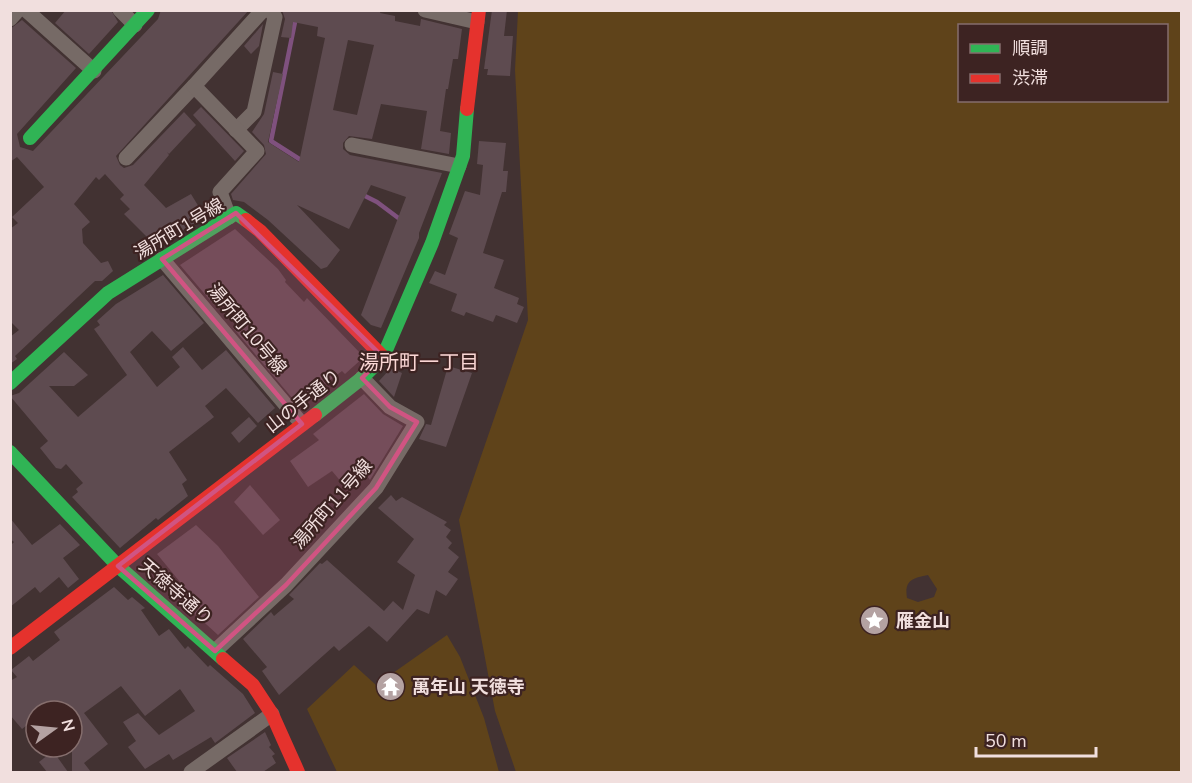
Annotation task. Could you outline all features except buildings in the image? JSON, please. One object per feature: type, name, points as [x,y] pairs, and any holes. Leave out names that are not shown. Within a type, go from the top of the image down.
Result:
[{"type":"street","points":[[10,19],[18,10]]},
{"type":"street","points":[[26,10],[94,70]]},
{"type":"street","points":[[120,10],[135,25]]},
{"type":"street","points":[[30,138],[148,10]]},
{"type":"street","points":[[126,159],[263,10]]},
{"type":"street","points":[[236,130],[254,112],[275,17],[270,10]]},
{"type":"street","points":[[425,10],[478,16]]},
{"type":"street","name":"山の手通り","points":[[10,648],[235,478],[362,378],[383,357],[432,243],[463,156],[471,60],[478,16]]},
{"type":"street","points":[[194,86],[257,151],[220,192],[229,218]]},
{"type":"street","points":[[352,145],[459,166]]},
{"type":"street","name":"湯所町1号線","points":[[10,383],[108,293],[236,213],[260,231],[383,357]]},
{"type":"street","name":"湯所町10号線","points":[[162,259],[302,424]]},
{"type":"street","name":"湯所町11号線","points":[[215,651],[286,585],[376,488],[417,422],[390,407],[362,378]]},
{"type":"street","name":"天徳寺通り","points":[[10,452],[118,566],[254,685],[272,714],[298,772]]},
{"type":"street","points":[[191,772],[272,714]]},
{"type":"highlighted area","points":[[236,213],[383,357],[362,378],[390,407],[417,422],[376,488],[286,585],[215,651],[118,566],[302,424],[162,259]]},
{"type":"shaded area","points":[[518,11],[1181,11],[1181,772],[516,772],[495,711],[459,520],[528,320],[515,70]],"holes":[[[928,575],[937,589],[934,597],[918,602],[907,598],[908,584],[918,577]]]},
{"type":"shaded area","name":"萬年山 天徳寺","points":[[447,635],[460,657],[484,718],[499,772],[337,772],[307,709],[354,665],[376,685]]},
{"type":"waterway","points":[[296,17],[271,141],[304,162]]},
{"type":"waterway","points":[[361,194],[377,202],[401,220]]},
{"type":"traffic: fast","points":[[30,138],[148,10]]},
{"type":"traffic: fast","points":[[315,415],[362,378],[383,357],[432,243],[463,156],[467,109]]},
{"type":"traffic: fast","points":[[10,383],[108,293],[236,213],[246,220]]},
{"type":"traffic: fast","points":[[10,452],[118,566],[223,659]]},
{"type":"traffic: jam","points":[[467,109],[479,10]]},
{"type":"traffic: jam","points":[[246,220],[260,231],[383,357]]},
{"type":"traffic: jam","points":[[10,648],[315,415]]},
{"type":"traffic: jam","points":[[223,659],[253,685],[272,714],[298,772]]},
{"type":"place","name":"雁金山","points":[[875,621]]},
{"type":"place","name":"萬年山 天徳寺","points":[[391,687]]},
{"type":"district","name":"湯所町一丁目","points":[[419,362]]}]
